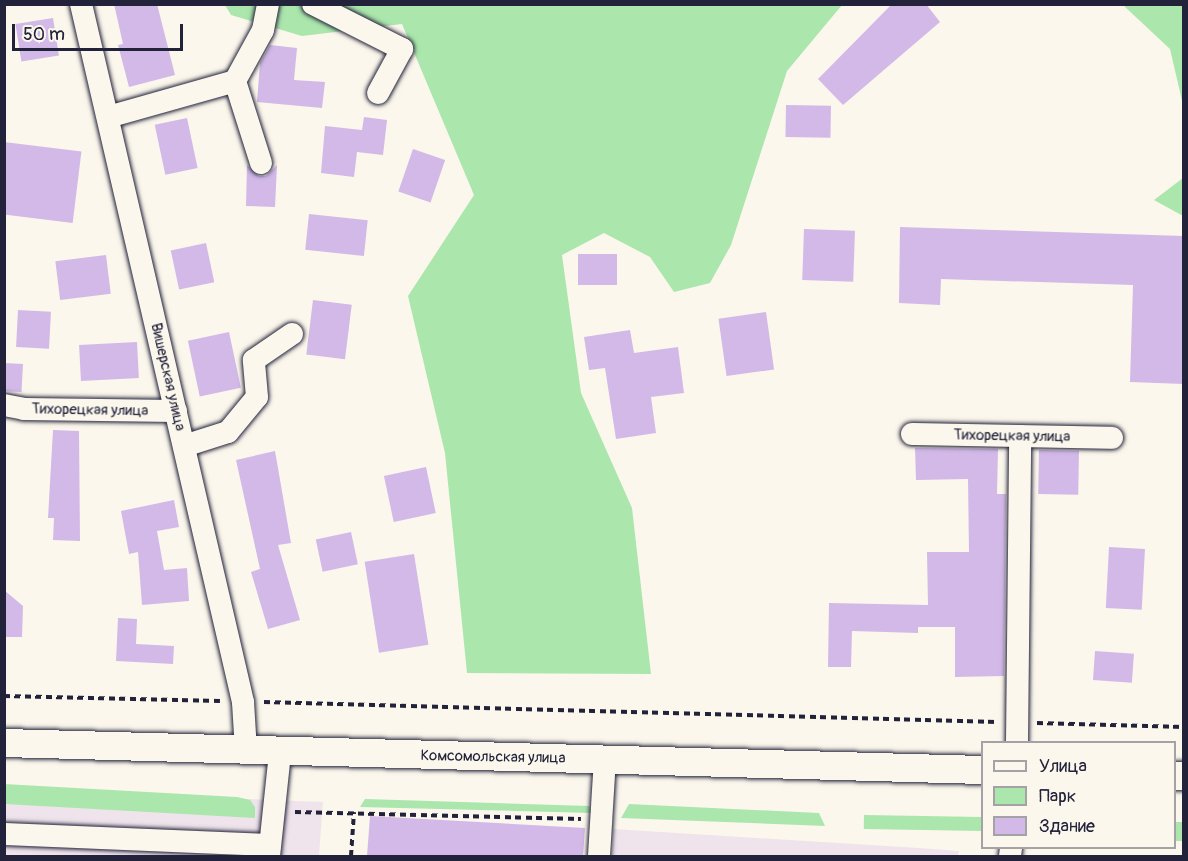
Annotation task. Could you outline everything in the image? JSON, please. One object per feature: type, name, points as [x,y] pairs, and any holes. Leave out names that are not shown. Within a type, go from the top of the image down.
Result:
[{"type":"main road","name":"Комсомольская улица","points":[[4,743],[280,753],[605,759],[981,770]]},
{"type":"street","name":"Вишерская улица","points":[[81,4],[243,702],[246,751]]},
{"type":"street","points":[[108,117],[235,81],[263,30],[268,4]]},
{"type":"street","points":[[313,4],[402,49],[378,93]]},
{"type":"street","points":[[235,81],[261,163]]},
{"type":"street","points":[[184,447],[228,432],[257,397],[254,360],[291,334]]},
{"type":"street","name":"Тихорецкая улица","points":[[4,405],[24,409],[176,411]]},
{"type":"street","name":"Тихорецкая улица","points":[[912,434],[1112,438]]},
{"type":"street","points":[[1018,732],[1020,436]]},
{"type":"street","points":[[4,834],[269,851],[280,753]]},
{"type":"street","points":[[599,856],[605,759]]},
{"type":"path","points":[[4,696],[243,702],[1018,732],[1184,727]]},
{"type":"path","points":[[273,812],[354,812],[603,820]]},
{"type":"path","points":[[351,856],[354,812]]},
{"type":"shaded area","points":[[5,789],[323,802],[319,856],[5,856]]},
{"type":"shaded area","points":[[613,829],[959,851],[958,856],[613,856]]},
{"type":"green space","points":[[225,5],[842,5],[787,71],[731,245],[710,283],[674,292],[650,257],[604,233],[562,255],[581,393],[632,508],[651,674],[467,673],[445,453],[408,296],[474,195],[402,24],[302,36],[231,15]]},
{"type":"green space","points":[[1123,5],[1183,5],[1183,105],[1170,49]]},
{"type":"green space","points":[[1183,178],[1183,216],[1154,200]]},
{"type":"green space","points":[[4,784],[237,797],[250,800],[255,807],[255,818],[5,804]]},
{"type":"green space","points":[[365,799],[589,806],[593,813],[360,807]]},
{"type":"green space","points":[[629,804],[819,813],[825,826],[621,818]]},
{"type":"green space","points":[[864,815],[981,817],[981,831],[864,829]]},
{"type":"green space","points":[[1176,822],[1183,822],[1183,841],[1176,841]]},
{"type":"building","points":[[114,4],[157,4],[175,75],[129,87],[118,45],[123,44]]},
{"type":"building","points":[[892,4],[926,4],[940,22],[843,105],[818,79]]},
{"type":"building","points":[[53,18],[59,56],[21,61],[15,24]]},
{"type":"building","points":[[270,45],[297,48],[294,80],[325,82],[322,108],[257,102],[260,63]]},
{"type":"building","points":[[786,105],[831,106],[830,138],[785,137]]},
{"type":"building","points":[[364,117],[387,120],[383,155],[357,152],[354,177],[321,173],[325,126],[362,130]]},
{"type":"building","points":[[187,118],[198,168],[165,175],[155,125]]},
{"type":"building","points":[[4,142],[81,152],[73,223],[4,215]]},
{"type":"building","points":[[413,149],[445,160],[430,203],[398,192]]},
{"type":"building","points":[[247,165],[259,176],[266,176],[277,165],[275,207],[246,206]]},
{"type":"building","points":[[309,214],[368,220],[364,256],[305,250]]},
{"type":"building","points":[[900,227],[1184,236],[1184,384],[1130,382],[1133,285],[941,279],[940,305],[899,303]]},
{"type":"building","points":[[804,229],[855,231],[853,282],[802,280]]},
{"type":"building","points":[[206,243],[214,282],[179,290],[171,250]]},
{"type":"building","points":[[578,254],[617,254],[617,285],[578,285]]},
{"type":"building","points":[[106,255],[111,294],[60,300],[55,261]]},
{"type":"building","points":[[313,300],[352,305],[345,359],[306,355]]},
{"type":"building","points":[[18,310],[51,312],[49,349],[16,347]]},
{"type":"building","points":[[766,312],[774,369],[727,376],[718,319]]},
{"type":"building","points":[[630,330],[634,353],[678,347],[684,393],[651,397],[656,433],[616,439],[605,368],[589,370],[584,337]]},
{"type":"building","points":[[229,332],[241,388],[200,396],[188,341]]},
{"type":"building","points":[[137,342],[139,378],[81,381],[79,345]]},
{"type":"building","points":[[4,363],[23,364],[22,392],[4,391]]},
{"type":"building","points":[[53,430],[79,431],[80,541],[53,540],[54,518],[48,518]]},
{"type":"building","points":[[915,448],[998,449],[997,494],[1006,494],[1004,676],[955,677],[955,627],[918,627],[918,633],[852,631],[851,667],[828,667],[829,603],[928,605],[927,552],[969,552],[968,479],[916,480]]},
{"type":"building","points":[[1039,450],[1079,451],[1078,495],[1038,494]]},
{"type":"building","points":[[275,451],[291,543],[278,545],[300,620],[268,629],[251,572],[260,569],[236,460]]},
{"type":"building","points":[[426,467],[436,513],[394,522],[384,476]]},
{"type":"building","points":[[174,500],[179,527],[157,531],[164,570],[187,568],[189,601],[142,605],[138,552],[129,554],[121,511]]},
{"type":"building","points":[[351,532],[358,564],[323,572],[316,539]]},
{"type":"building","points":[[1109,547],[1145,549],[1142,610],[1106,608]]},
{"type":"building","points":[[414,554],[428,645],[379,653],[365,562]]},
{"type":"building","points":[[4,590],[23,606],[22,637],[4,637]]},
{"type":"building","points":[[118,618],[137,619],[136,644],[174,646],[173,664],[116,661]]},
{"type":"building","points":[[1095,651],[1134,654],[1132,683],[1093,680]]},
{"type":"building","points":[[370,816],[585,828],[583,856],[367,856]]}]
